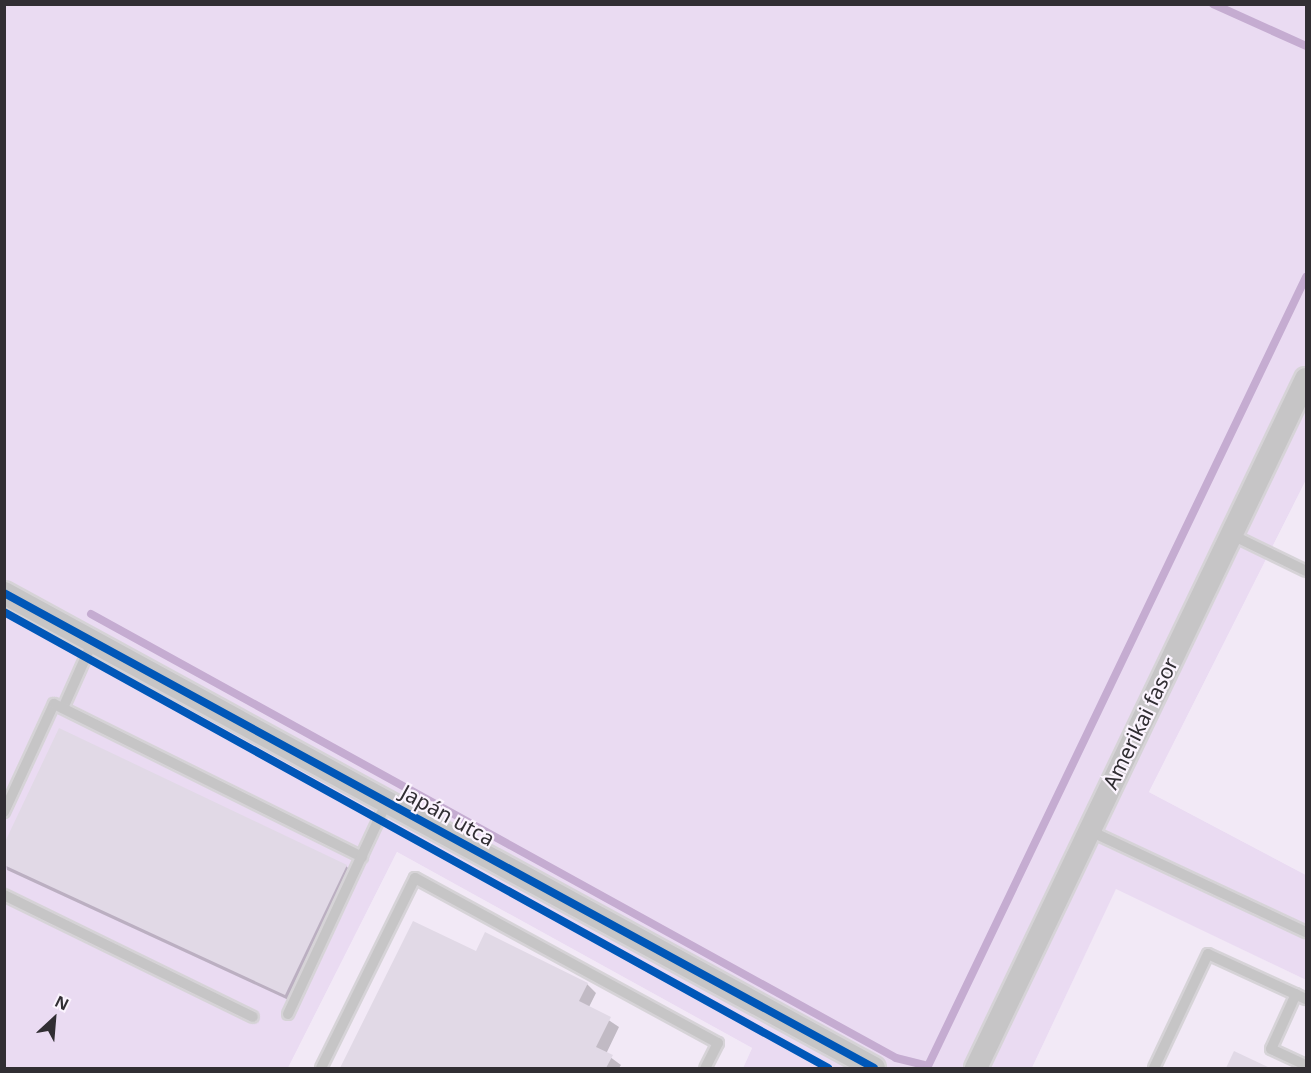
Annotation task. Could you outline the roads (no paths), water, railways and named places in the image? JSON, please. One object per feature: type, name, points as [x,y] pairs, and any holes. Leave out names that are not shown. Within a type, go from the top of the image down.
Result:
[{"type":"street","name":"Amerikai fasor","points":[[976,1068],[1087,829],[1232,536],[1306,379]]},
{"type":"street","name":"Japán utca","points":[[4,593],[873,1068]]},
{"type":"lane","points":[[1232,536],[1306,571]]},
{"type":"lane","points":[[63,708],[93,641]]},
{"type":"lane","points":[[4,812],[54,704],[362,857]]},
{"type":"lane","points":[[288,1014],[387,802]]},
{"type":"lane","points":[[1087,829],[1306,932]]},
{"type":"lane","points":[[321,1068],[415,878],[718,1043],[705,1068]]},
{"type":"lane","points":[[4,895],[253,1017]]},
{"type":"lane","points":[[1154,1068],[1208,954],[1301,996],[1272,1049],[1306,1065]]},
{"type":"waterway","points":[[1213,4],[1306,46]]},
{"type":"waterway","points":[[91,614],[896,1058],[928,1066],[1306,277]]}]
